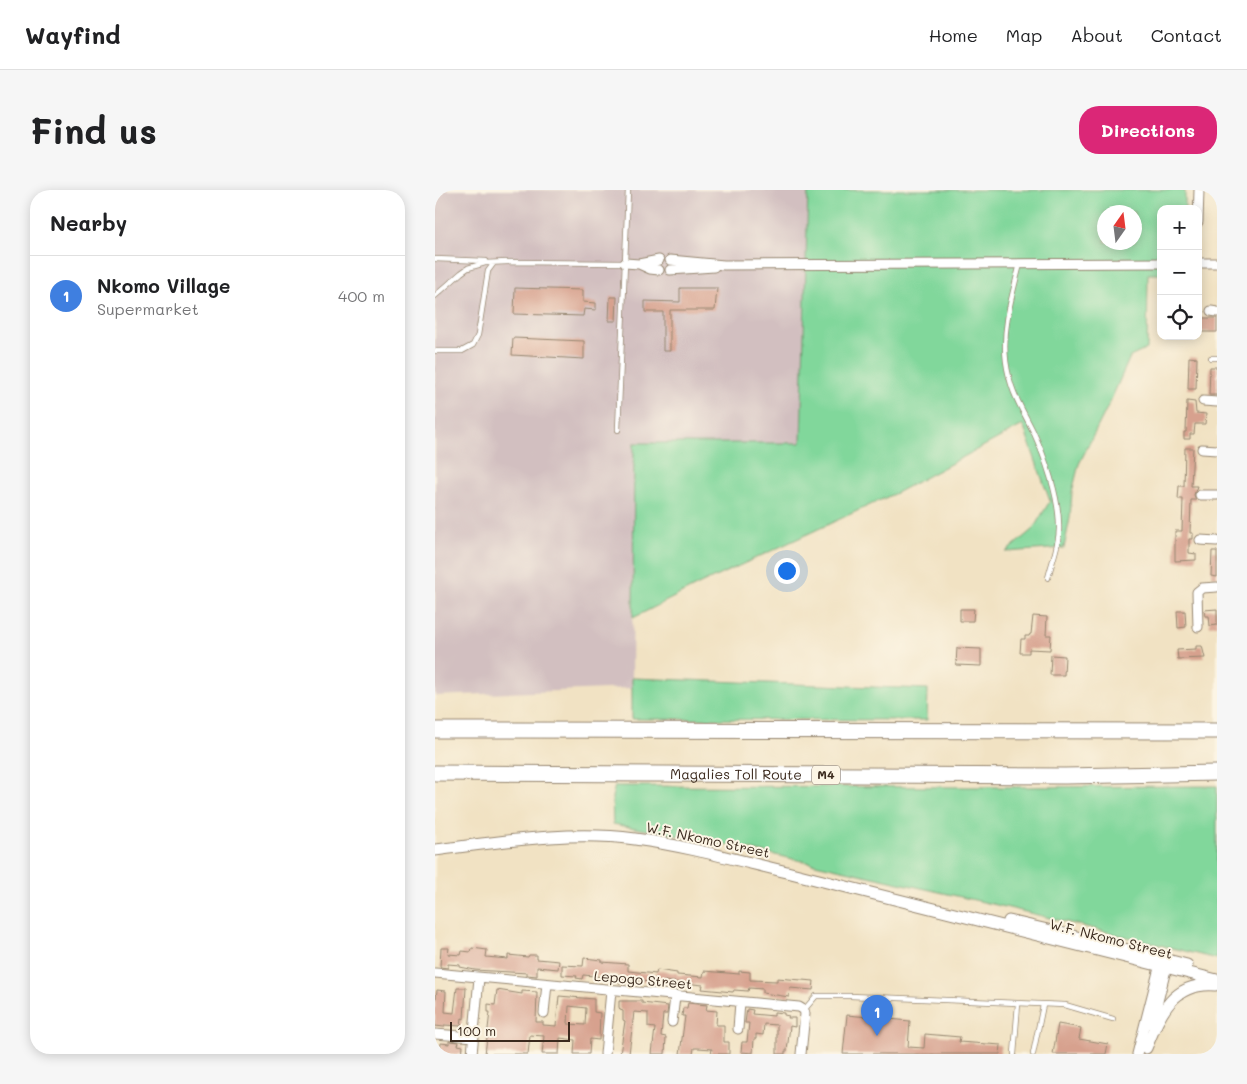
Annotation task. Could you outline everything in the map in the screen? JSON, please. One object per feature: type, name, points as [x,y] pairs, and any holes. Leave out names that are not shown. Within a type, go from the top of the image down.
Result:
[{"type":"highway","points":[[1068,732],[1217,721]]},
{"type":"highway","points":[[435,730],[1217,732]]},
{"type":"highway","name":"Magalies Toll Route","points":[[435,773],[1065,776],[1217,773]]},
{"type":"highway","points":[[1065,776],[1217,778]]},
{"type":"main road","name":"W.F. Nkomo Street","points":[[435,850],[547,838],[589,836],[635,839],[729,858],[970,917],[1000,927],[1217,973]]},
{"type":"main road","name":"W.F. Nkomo Street","points":[[1164,963],[1217,980]]},
{"type":"main road","points":[[1142,1052],[1165,1008],[1175,996],[1184,990],[1203,984],[1217,985]]},
{"type":"street","points":[[1199,190],[1199,205]]},
{"type":"street","points":[[625,263],[639,264],[659,260]]},
{"type":"street","points":[[670,260],[724,265],[1157,263]]},
{"type":"street","points":[[1202,263],[1217,263]]},
{"type":"street","points":[[639,264],[650,269],[659,270]]},
{"type":"street","points":[[670,270],[712,268],[724,265]]},
{"type":"street","points":[[1203,401],[1217,402]]},
{"type":"street","points":[[1202,449],[1217,450]]},
{"type":"street","points":[[1200,494],[1217,495]]},
{"type":"street","points":[[1199,540],[1217,542]]},
{"type":"street","points":[[1198,627],[1197,592],[1202,588],[1217,588]]},
{"type":"street","points":[[1142,1052],[1164,963]]},
{"type":"street","name":"Lepogo Street","points":[[435,973],[675,997],[790,1006],[804,1010]]},
{"type":"street","points":[[472,1054],[479,978]]},
{"type":"street","points":[[544,1012],[547,984]]},
{"type":"street","points":[[605,1054],[611,990]]},
{"type":"street","points":[[672,1022],[675,997]]},
{"type":"street","points":[[738,1029],[740,1002]]},
{"type":"street","points":[[801,1054],[804,1010]]},
{"type":"street","points":[[435,1034],[474,1037]]},
{"type":"lane","points":[[618,430],[628,190]]},
{"type":"lane","points":[[435,259],[625,263]]},
{"type":"lane","points":[[435,296],[468,268],[476,265],[507,262]]},
{"type":"lane","points":[[435,351],[462,351],[473,345],[478,335],[487,271],[494,263]]},
{"type":"lane","points":[[1020,264],[1007,319],[1006,361],[1015,400],[1036,440],[1045,462],[1056,500],[1059,527],[1048,578]]},
{"type":"lane","points":[[1211,358],[1217,358]]},
{"type":"lane","points":[[804,1010],[816,996],[1065,1005],[1113,1019]]},
{"type":"lane","points":[[1014,1054],[1018,1004]]},
{"type":"lane","points":[[1033,1054],[1043,1004]]},
{"type":"shaded area","points":[[435,190],[808,190],[801,443],[634,443],[632,688],[435,696]]},
{"type":"green space","points":[[808,190],[1185,190],[1185,205],[1157,205],[1157,274],[1148,274],[1147,349],[1130,357],[1079,464],[1072,492],[1070,518],[1064,548],[1006,552],[1033,529],[1050,501],[1023,425],[898,492],[700,584],[633,618],[634,443],[801,443]]},
{"type":"green space","points":[[632,678],[928,689],[927,720],[632,719]]},
{"type":"green space","points":[[615,786],[1217,786],[1217,959],[1001,906],[740,847],[613,824],[612,797]]},
{"type":"building","points":[[515,288],[583,290],[583,302],[596,303],[596,310],[584,309],[583,316],[514,314]]},
{"type":"building","points":[[680,288],[717,288],[715,310],[670,310],[670,351],[663,351],[663,312],[645,312],[645,301],[680,302]]},
{"type":"building","points":[[610,297],[617,297],[616,321],[609,321]]},
{"type":"building","points":[[1202,318],[1217,318],[1217,332],[1202,332]]},
{"type":"building","points":[[513,338],[584,341],[584,359],[512,355]]},
{"type":"building","points":[[1189,357],[1197,358],[1196,389],[1188,389]]},
{"type":"building","points":[[1210,367],[1217,367],[1217,395],[1209,395]]},
{"type":"building","points":[[1187,401],[1195,402],[1196,413],[1206,414],[1205,424],[1195,424],[1194,434],[1190,434],[1190,439],[1184,439],[1184,432],[1186,432]]},
{"type":"building","points":[[1185,448],[1193,448],[1191,486],[1197,486],[1194,495],[1196,500],[1191,500],[1190,533],[1193,533],[1193,539],[1189,539],[1189,553],[1196,554],[1196,560],[1175,561],[1175,531],[1182,531],[1183,499],[1178,499],[1179,486],[1184,486]]},
{"type":"building","points":[[1212,551],[1217,551],[1217,577],[1211,576]]},
{"type":"building","points":[[960,609],[974,609],[973,621],[960,621]]},
{"type":"building","points":[[1217,609],[1217,625],[1210,626],[1209,616],[1205,616],[1204,610]]},
{"type":"building","points":[[1177,611],[1185,611],[1186,627],[1178,628]]},
{"type":"building","points":[[1033,616],[1047,617],[1046,635],[1051,635],[1050,650],[1029,649],[1029,653],[1020,653],[1021,639],[1025,639],[1025,636],[1031,634]]},
{"type":"building","points":[[1196,646],[1202,646],[1205,658],[1178,659],[1177,650],[1196,649]]},
{"type":"building","points":[[957,648],[981,649],[981,666],[956,665]]},
{"type":"building","points":[[1051,655],[1065,656],[1064,675],[1050,675]]},
{"type":"building","points":[[441,948],[449,948],[448,954],[461,955],[462,951],[471,952],[472,948],[487,950],[486,957],[508,959],[508,955],[528,957],[529,955],[537,955],[537,959],[559,961],[558,969],[537,967],[537,976],[527,975],[527,973],[475,970],[460,967],[460,965],[448,964],[448,968],[440,967]]},
{"type":"building","points":[[584,958],[602,960],[602,962],[628,964],[628,971],[656,974],[657,970],[677,973],[677,975],[703,977],[704,971],[739,974],[739,971],[750,972],[750,980],[777,981],[777,978],[814,981],[813,990],[790,988],[789,997],[763,993],[763,989],[749,988],[748,991],[734,990],[733,992],[702,989],[703,985],[664,981],[663,986],[653,985],[653,982],[627,980],[626,984],[619,983],[619,975],[606,974],[606,977],[583,975],[582,979],[576,978],[577,976],[562,975],[562,965],[583,966]]},
{"type":"building","points":[[457,988],[466,988],[464,1019],[462,1018],[461,1026],[435,1026],[435,998],[437,990],[446,991],[445,1012],[454,1013]]},
{"type":"building","points":[[497,990],[522,994],[522,991],[537,992],[536,1022],[543,1022],[543,1025],[556,1026],[559,996],[594,999],[594,1012],[600,1013],[599,1040],[590,1039],[589,1054],[574,1054],[575,1040],[560,1038],[559,1054],[542,1054],[544,1036],[530,1035],[528,1054],[485,1054],[490,1012],[488,1012],[488,1004],[495,1005]],"holes":[[[569,1006],[586,1008],[585,1025],[568,1024]]]},
{"type":"building","points":[[619,1001],[642,1001],[642,1003],[668,1006],[667,1014],[663,1014],[661,1036],[666,1037],[665,1054],[652,1054],[655,1028],[648,1027],[648,1013],[634,1012],[629,1054],[620,1054],[625,1021],[623,1020],[623,1011],[619,1007]]},
{"type":"building","points":[[688,1003],[707,1005],[706,1010],[717,1011],[716,1025],[724,1025],[724,1042],[729,1042],[729,1054],[711,1054],[712,1049],[694,1048],[693,1054],[680,1054],[685,1016],[682,1016],[683,1008],[687,1008]]},
{"type":"building","points":[[747,1009],[753,1010],[752,1014],[774,1016],[774,1012],[784,1013],[784,1015],[789,1016],[788,1018],[795,1018],[795,1027],[790,1026],[785,1054],[777,1054],[777,1025],[764,1024],[763,1035],[756,1034],[756,1039],[754,1039],[753,1053],[741,1052],[742,1042],[747,1042],[749,1023],[745,1023]]},
{"type":"building","points":[[847,1015],[910,1021],[908,1047],[924,1048],[925,1034],[960,1037],[959,1042],[1001,1045],[1000,1054],[843,1054]]},
{"type":"building","points":[[1058,1024],[1081,1028],[1079,1039],[1108,1044],[1106,1054],[1053,1054]]},
{"type":"building","points":[[449,1041],[459,1042],[458,1045],[463,1046],[462,1054],[440,1054],[441,1043],[449,1044]]},
{"type":"place","name":"Nkomo Village","points":[[877,1036]]}]
